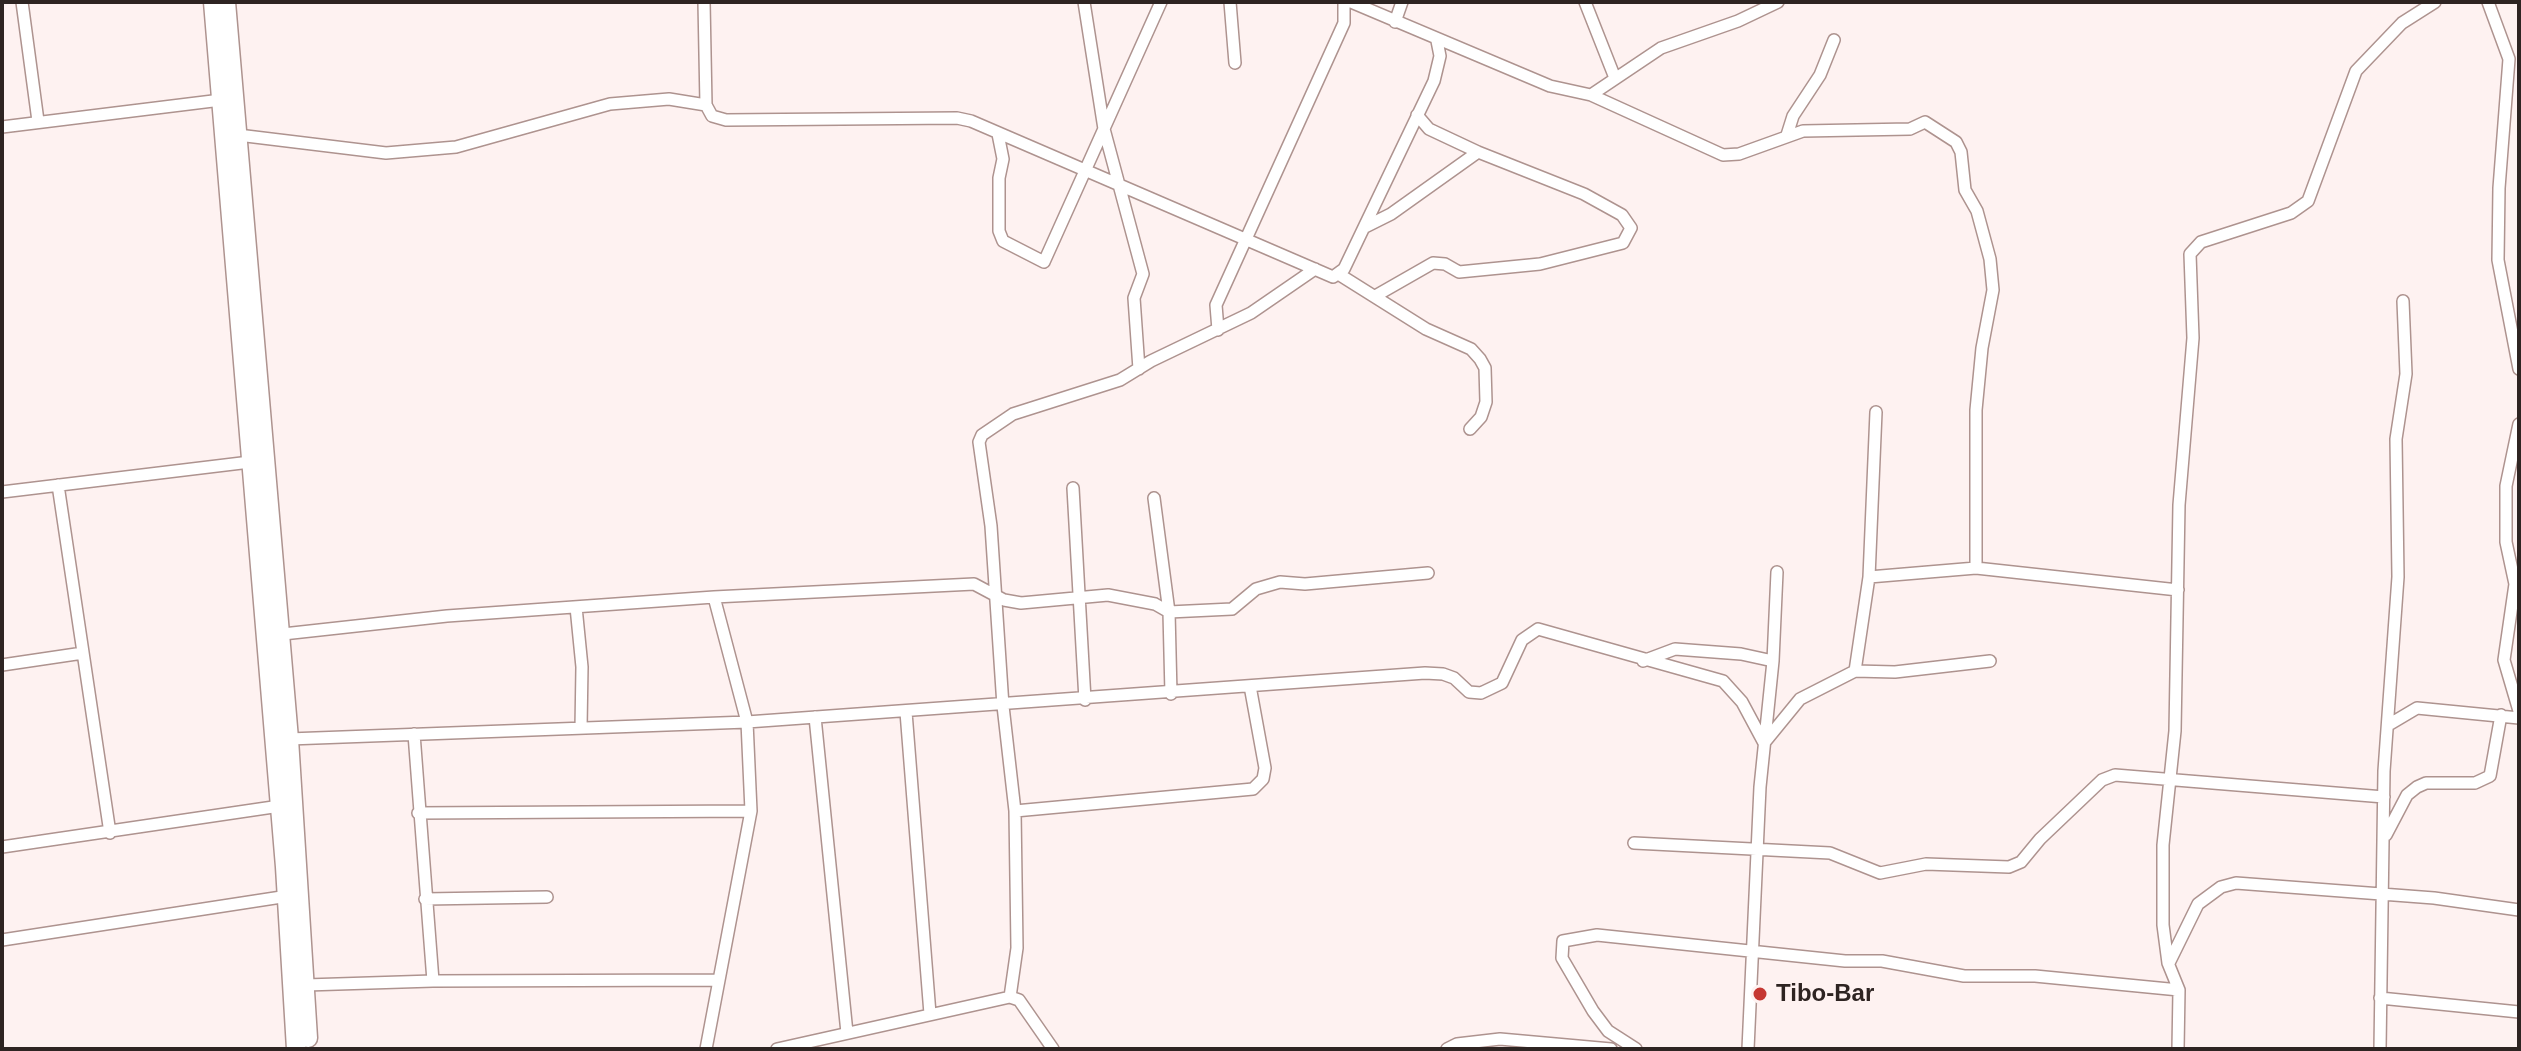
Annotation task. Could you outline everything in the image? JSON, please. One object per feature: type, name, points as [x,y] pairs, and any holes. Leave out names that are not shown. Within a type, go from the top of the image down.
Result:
[{"type":"main road","points":[[213,2],[250,462],[271,636],[289,739],[308,1049]]},
{"type":"main road","points":[[226,2],[238,135],[296,1049]]},
{"type":"street","points":[[22,2],[38,121]]},
{"type":"street","points":[[704,2],[706,105],[712,116],[726,120],[957,118],[1086,170],[1333,277],[1340,275],[1377,295],[1426,329],[1471,349],[1485,368],[1486,402],[1481,417],[1470,429]]},
{"type":"street","points":[[1084,2],[1104,129],[1143,274],[1134,298],[1139,369]]},
{"type":"street","points":[[998,134],[1003,159],[999,231],[1003,241],[1040,263],[1046,261],[1057,228],[1161,2]]},
{"type":"street","points":[[1230,2],[1235,63]]},
{"type":"street","points":[[1218,330],[1216,305],[1344,23],[1344,2]]},
{"type":"street","points":[[1351,2],[1437,41],[1550,86],[1591,95],[1723,155],[1739,154],[1787,135],[1834,128],[1910,129],[1925,122],[1960,148],[1965,190],[1980,223],[1990,259],[1993,290],[1982,348],[1976,410],[1976,568]]},
{"type":"street","points":[[1395,22],[1402,2]]},
{"type":"street","points":[[1585,2],[1615,78]]},
{"type":"street","points":[[1591,95],[1661,48],[1738,21],[1778,2]]},
{"type":"street","points":[[2178,1049],[2179,990],[2168,963],[2163,925],[2163,845],[2177,685],[2179,505],[2193,338],[2190,254],[2201,242],[2291,213],[2308,201],[2356,71],[2402,23],[2435,2]]},
{"type":"street","points":[[2488,2],[2502,31],[2509,59],[2499,188],[2498,260],[2519,369]]},
{"type":"street","points":[[1787,135],[1793,116],[1820,75],[1834,40]]},
{"type":"street","points":[[1340,275],[1438,68],[1437,41]]},
{"type":"street","points":[[238,135],[386,153],[456,147],[610,104],[669,99],[706,105]]},
{"type":"street","points":[[2,127],[221,100]]},
{"type":"street","points":[[1377,295],[1433,263],[1445,264],[1459,272],[1540,264],[1623,243],[1630,232],[1628,221],[1622,215],[1584,194],[1429,129],[1417,115]]},
{"type":"street","points":[[1365,227],[1391,214],[1478,152]]},
{"type":"street","points":[[1010,997],[1017,948],[1015,811],[993,593],[991,526],[979,442],[982,435],[1013,414],[1120,380],[1218,330],[1273,301],[1315,269]]},
{"type":"street","points":[[2380,1049],[2384,797],[2398,577],[2397,420],[2406,374],[2403,301]]},
{"type":"street","points":[[1855,671],[1869,577],[1876,412]]},
{"type":"street","points":[[2519,424],[2506,486],[2506,542],[2515,584],[2504,660],[2519,711]]},
{"type":"street","points":[[2,492],[250,462]]},
{"type":"street","points":[[58,485],[110,833]]},
{"type":"street","points":[[1073,488],[1085,700]]},
{"type":"street","points":[[1154,498],[1169,612],[1171,694]]},
{"type":"street","points":[[1869,577],[1976,568],[2178,590]]},
{"type":"street","points":[[1748,1049],[1764,743],[1773,661],[1777,572]]},
{"type":"street","points":[[271,636],[576,607],[962,583],[983,586],[1004,600],[1021,603],[1108,595],[1155,604],[1169,612],[1232,609],[1256,589],[1280,582],[1305,584],[1428,573]]},
{"type":"street","points":[[706,1049],[751,811],[747,722],[714,597]]},
{"type":"street","points":[[576,607],[582,667],[581,728]]},
{"type":"street","points":[[289,739],[747,722],[1434,674],[1454,678],[1469,692],[1481,693],[1502,683],[1522,640],[1538,629],[1723,681],[1742,702],[1764,743]]},
{"type":"street","points":[[1643,661],[1675,649],[1741,654],[1773,661]]},
{"type":"street","points":[[2,665],[83,653]]},
{"type":"street","points":[[1764,743],[1800,699],[1855,671],[1895,672],[1990,661]]},
{"type":"street","points":[[1015,811],[1253,789],[1263,779],[1265,768],[1250,686]]},
{"type":"street","points":[[2390,724],[2417,708],[2519,718]]},
{"type":"street","points":[[906,712],[930,1014]]},
{"type":"street","points":[[2384,839],[2407,795],[2417,787],[2426,783],[2475,783],[2490,776],[2501,715]]},
{"type":"street","points":[[815,717],[847,1033]]},
{"type":"street","points":[[414,734],[433,981]]},
{"type":"street","points":[[1634,843],[1830,853],[1880,873],[1926,864],[2009,867],[2021,862],[2040,839],[2102,780],[2134,774],[2169,780],[2384,797]]},
{"type":"street","points":[[2,847],[280,806]]},
{"type":"street","points":[[418,813],[751,811]]},
{"type":"street","points":[[2168,963],[2198,904],[2221,887],[2236,883],[2384,894],[2519,910]]},
{"type":"street","points":[[2,940],[288,896]]},
{"type":"street","points":[[425,899],[547,897]]},
{"type":"street","points":[[1636,1049],[1608,1031],[1593,1011],[1562,958],[1563,941],[1597,935],[1845,961],[1882,961],[1964,976],[2035,976],[2179,990]]},
{"type":"street","points":[[306,985],[433,981],[717,980]]},
{"type":"street","points":[[780,1049],[1010,997],[1019,1000],[1053,1049]]},
{"type":"street","points":[[2380,998],[2519,1012]]},
{"type":"street","points":[[1447,1049],[1457,1044],[1500,1039],[1611,1049]]},
{"type":"place","name":"Tibo-Bar","points":[[1760,994]]}]
